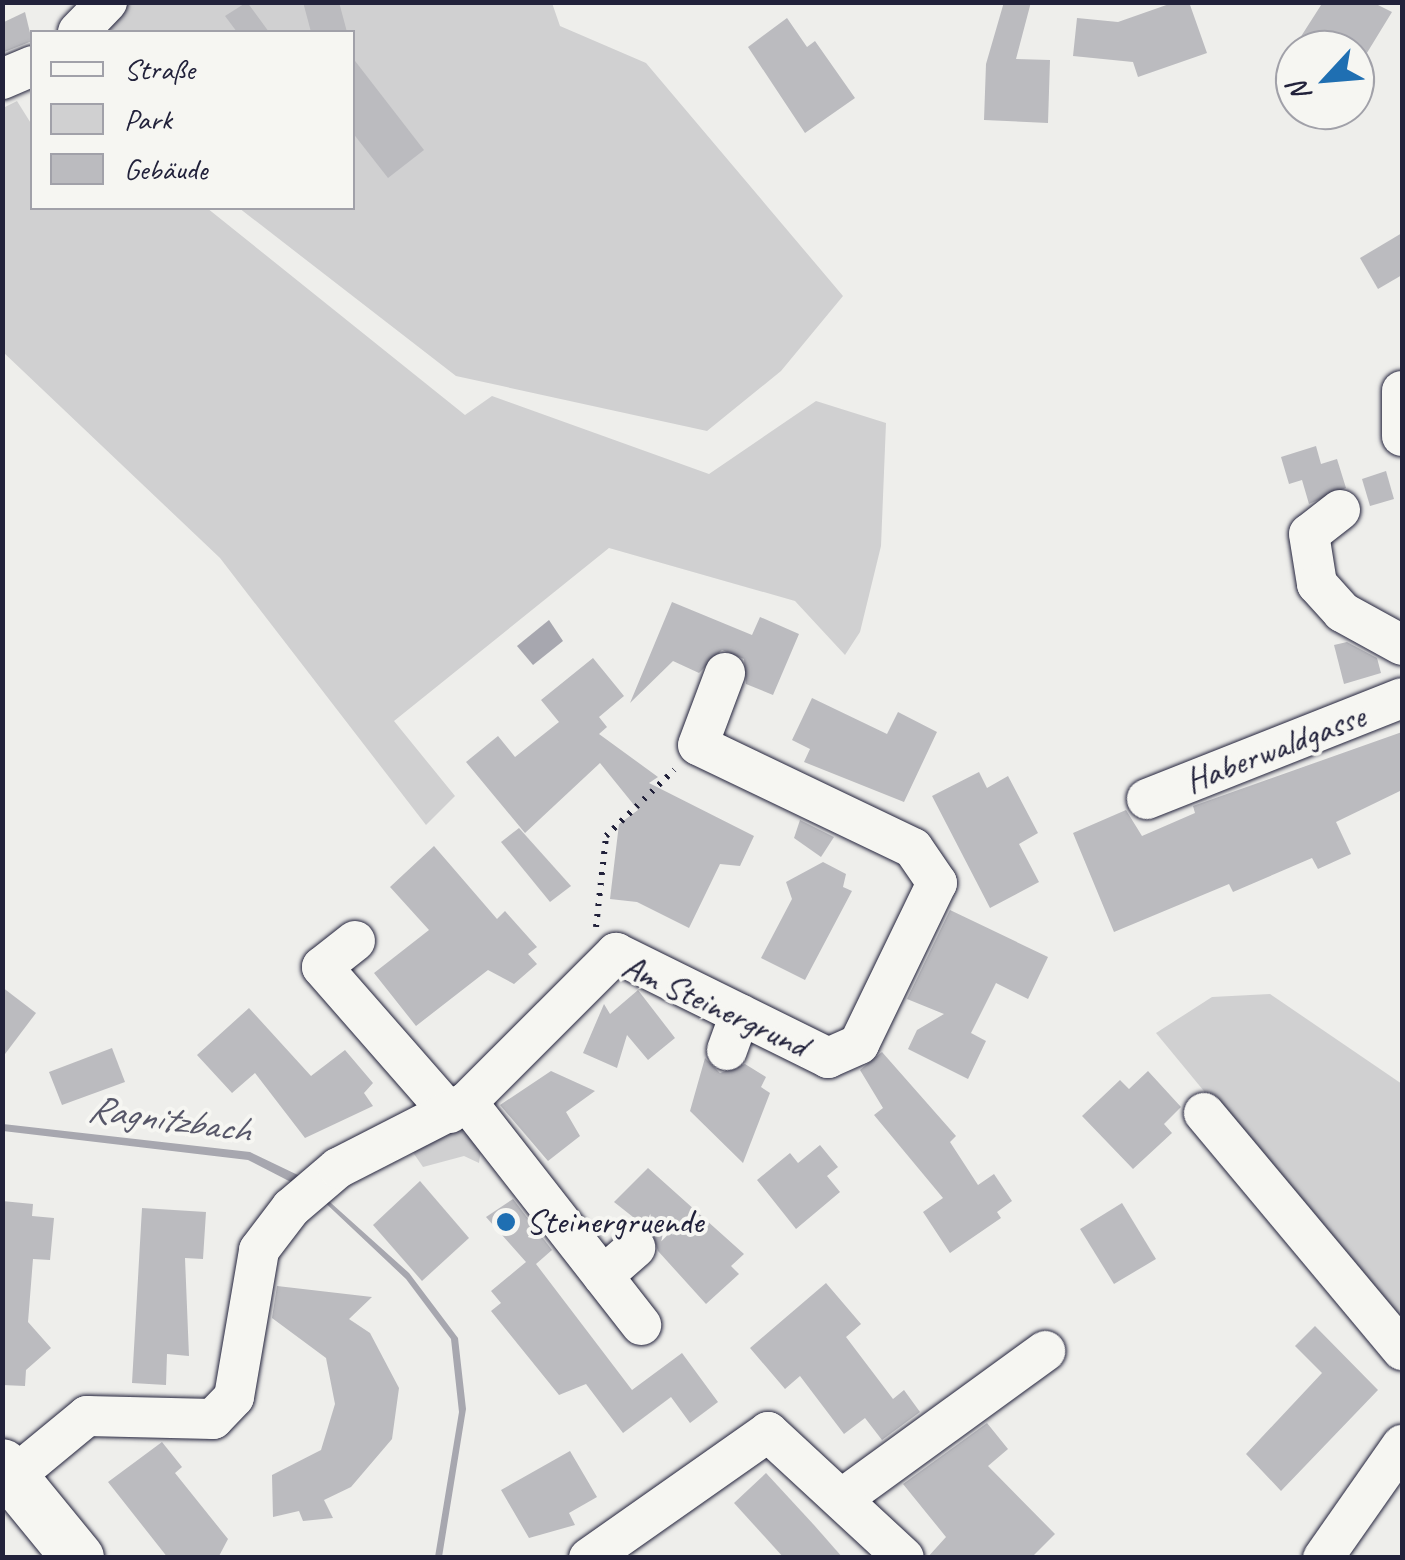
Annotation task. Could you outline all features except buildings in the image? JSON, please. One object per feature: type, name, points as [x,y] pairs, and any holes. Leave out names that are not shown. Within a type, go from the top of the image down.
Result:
[{"type":"main road","points":[[8,1471],[78,1558]]},
{"type":"street","points":[[80,30],[107,2]]},
{"type":"street","points":[[2,80],[30,67]]},
{"type":"street","points":[[1402,391],[1402,436]]},
{"type":"street","points":[[1340,510],[1309,534],[1318,584],[1342,612],[1402,646]]},
{"type":"street","name":"Am Steinergrund","points":[[8,1471],[87,1416],[194,1420],[221,1412],[234,1397],[259,1250],[291,1208],[338,1168],[458,1108],[616,952],[734,1032],[828,1058],[859,1044],[937,883],[913,848],[698,745],[725,673]]},
{"type":"street","name":"Haberwaldgasse","points":[[1147,799],[1402,698]]},
{"type":"street","points":[[355,942],[322,968],[458,1108],[641,1325]]},
{"type":"street","points":[[1204,1114],[1402,1350]]},
{"type":"street","points":[[603,1276],[634,1248]]},
{"type":"street","points":[[843,1498],[1044,1350]]},
{"type":"street","points":[[590,1558],[768,1432],[904,1558]]},
{"type":"street","points":[[1323,1558],[1402,1446]]},
{"type":"path","points":[[596,900],[606,836],[666,778]]},
{"type":"green space","points":[[107,2],[552,3],[560,26],[646,63],[843,296],[781,371],[707,431],[456,376],[242,210],[355,210],[355,30],[95,30]]},
{"type":"green space","points":[[17,101],[30,122],[30,210],[209,210],[465,415],[492,396],[709,474],[816,401],[886,423],[881,546],[860,632],[845,655],[795,601],[609,548],[394,721],[455,796],[426,825],[220,558],[3,352],[3,108]]},
{"type":"green space","points":[[1270,994],[1402,1084],[1402,1331],[1156,1033],[1212,997]]},
{"type":"green space","points":[[446,1123],[482,1143],[479,1163],[464,1156],[423,1167],[412,1151]]},
{"type":"shaded area","points":[[549,620],[563,641],[533,665],[517,646]]},
{"type":"shaded area","name":"Ragnitzbach","points":[[3,1124],[250,1152],[302,1177],[409,1273],[458,1338],[466,1409],[442,1557],[435,1557],[459,1412],[451,1339],[406,1279],[318,1196],[248,1160],[3,1131]]},
{"type":"place","name":"Steinergruende","points":[[506,1222]]}]
